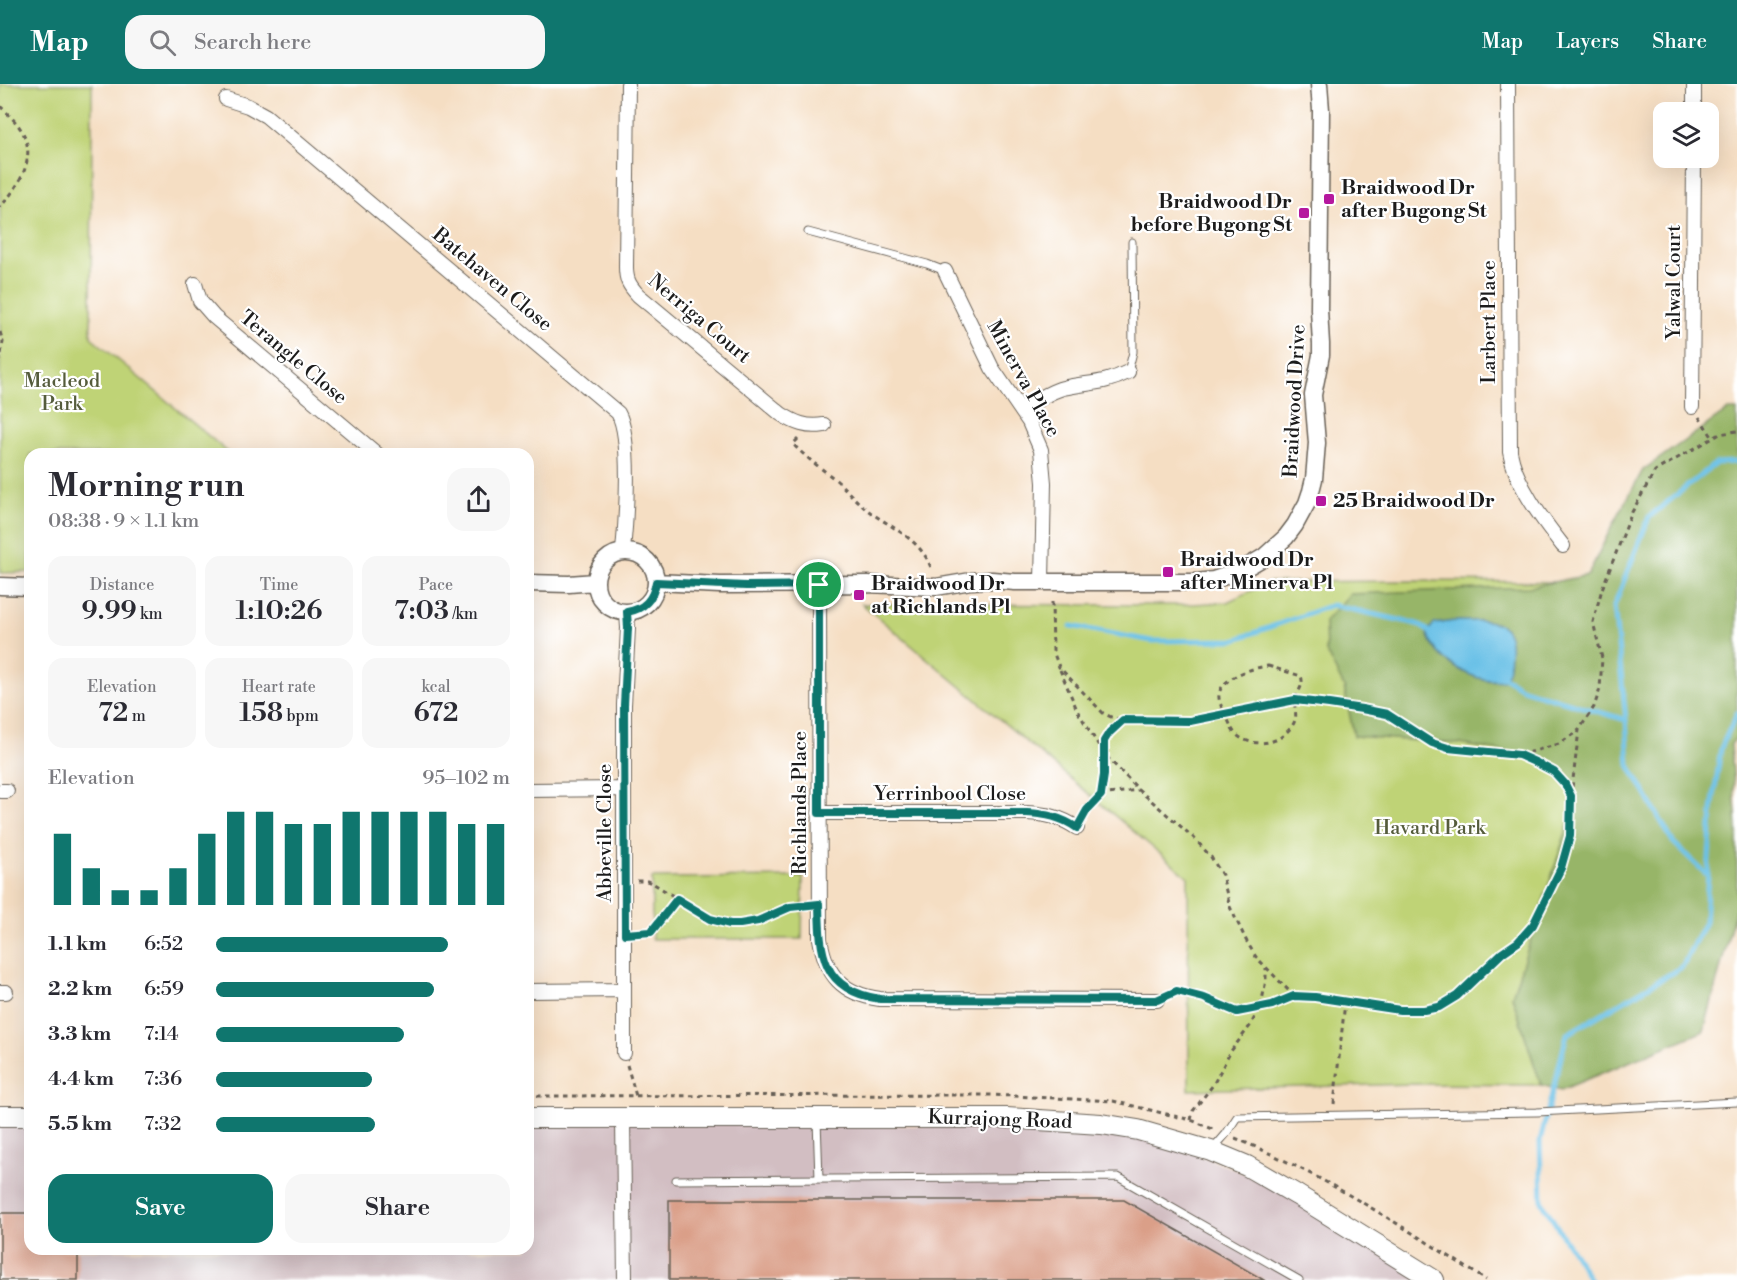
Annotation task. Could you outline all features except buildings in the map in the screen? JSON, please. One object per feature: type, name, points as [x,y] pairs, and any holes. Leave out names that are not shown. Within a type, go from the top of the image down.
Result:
[{"type":"main road","points":[[0,1116],[24,1116]]},
{"type":"main road","name":"Kurrajong Road","points":[[534,1118],[1007,1118],[1101,1124],[1138,1130],[1211,1151],[1247,1166],[1434,1280]]},
{"type":"street","name":"Nerriga Court","points":[[628,84],[626,267],[628,284],[781,414],[792,421],[808,426],[824,425]]},
{"type":"street","name":"Braidwood Drive","points":[[656,582],[746,586],[868,584],[936,587],[982,581],[1197,582],[1213,580],[1240,571],[1264,557],[1286,537],[1301,516],[1314,479],[1317,443],[1313,395],[1321,355],[1319,309],[1322,111],[1319,84]]},
{"type":"street","name":"Larbert Place","points":[[1508,84],[1510,452],[1516,476],[1563,546]]},
{"type":"street","points":[[1694,102],[1695,84]]},
{"type":"street","name":"Batehaven Close","points":[[226,99],[248,106],[266,116],[618,413],[623,425],[625,444],[626,523],[623,551]]},
{"type":"street","name":"Yalwal Court","points":[[1692,407],[1694,168]]},
{"type":"street","name":"Minerva Place","points":[[945,271],[992,368],[1038,441],[1044,483],[1042,582]]},
{"type":"street","name":"Terangle Close","points":[[195,284],[200,301],[214,317],[370,448]]},
{"type":"street","points":[[1020,410],[1063,388],[1097,384],[1128,372]]},
{"type":"street","points":[[623,551],[633,552],[650,563],[655,572],[656,582],[651,599],[644,606],[627,612],[608,607],[601,600],[595,582],[600,564],[614,553],[623,551]]},
{"type":"street","points":[[534,583],[595,582]]},
{"type":"street","name":"Richlands Place","points":[[819,585],[820,939],[823,955],[838,982],[857,994],[880,999],[1157,1000]]},
{"type":"street","points":[[0,586],[24,587]]},
{"type":"street","name":"Abbeville Close","points":[[624,1053],[624,705],[627,612]]},
{"type":"street","points":[[534,790],[624,789]]},
{"type":"street","name":"Yerrinbool Close","points":[[819,813],[1027,813],[1050,815],[1069,822],[1077,828]]},
{"type":"street","points":[[534,990],[624,990]]},
{"type":"street","points":[[623,1119],[625,1280]]},
{"type":"lane","name":"Minerva Place","points":[[808,232],[927,264],[945,271]]},
{"type":"lane","points":[[1128,372],[1132,352],[1132,242]]},
{"type":"lane","points":[[1211,1151],[1236,1118],[1537,1112],[1737,1102]]},
{"type":"lane","points":[[817,1117],[819,1179]]},
{"type":"lane","points":[[676,1180],[1118,1177],[1299,1280]]},
{"type":"path","points":[[0,106],[21,129],[27,143],[26,165],[22,178],[0,207]]},
{"type":"path","points":[[0,332],[3,342],[0,360]]},
{"type":"path","points":[[1692,407],[1713,438]]},
{"type":"path","points":[[808,426],[793,444],[805,458],[837,481],[866,509],[909,538],[919,548],[930,563],[936,587]]},
{"type":"path","points":[[1157,1000],[1177,991],[1204,998],[1237,1012],[1259,1008],[1294,996],[1400,1010],[1424,1010],[1439,1007],[1457,996],[1502,953],[1518,942],[1533,925],[1561,868],[1570,836],[1571,796],[1579,730],[1594,706],[1600,689],[1602,658],[1593,622],[1602,589],[1632,512],[1655,471],[1713,438],[1737,431]]},
{"type":"path","points":[[1052,602],[1053,651],[1078,712],[1104,754],[1139,790],[1194,838],[1211,857],[1222,876],[1230,907],[1247,942],[1256,957],[1294,996]]},
{"type":"path","points":[[1268,666],[1300,676],[1303,681],[1302,686],[1295,700],[1296,716],[1292,727],[1280,737],[1267,742],[1252,743],[1233,732],[1220,704],[1219,696],[1221,689],[1232,678],[1268,666]]},
{"type":"path","points":[[1059,667],[1103,713],[1111,717],[1123,720],[1190,721],[1295,700],[1329,704],[1387,714],[1432,743],[1448,748],[1519,755],[1554,772],[1565,784],[1571,796]]},
{"type":"path","points":[[1077,828],[1087,810],[1101,795],[1104,741],[1123,720]]},
{"type":"path","points":[[1519,755],[1558,744],[1579,730]]},
{"type":"path","points":[[1101,795],[1139,790]]},
{"type":"path","points":[[625,881],[650,882],[710,919],[730,924],[758,921],[790,907],[819,904]]},
{"type":"path","points":[[625,934],[651,932],[677,899]]},
{"type":"path","points":[[1191,1120],[1193,1111],[1213,1085],[1231,1051],[1250,1026],[1259,1008],[1266,980],[1266,966]]},
{"type":"path","points":[[1333,1115],[1345,1002]]},
{"type":"path","points":[[624,1053],[636,1096]]},
{"type":"path","points":[[534,1096],[754,1095]]},
{"type":"shaded area","points":[[0,1117],[24,1117],[24,1255],[534,1255],[534,1118],[1138,1130],[1297,1195],[1434,1280],[0,1280]]},
{"type":"green space","name":"Macleod Park","points":[[0,84],[92,84],[91,337],[223,448],[24,448],[24,572],[0,573]]},
{"type":"green space","points":[[1728,410],[1737,410],[1737,737],[1731,744],[1737,829],[1737,904],[1704,1031],[1561,1090],[1541,1085],[1512,996],[1577,799],[1544,759],[1460,744],[1354,736],[1344,687],[1326,652],[1325,621],[1350,594],[1529,587],[1588,575],[1643,470]]},
{"type":"green space","name":"Havard Park","points":[[1270,582],[1596,582],[1610,998],[1541,1085],[1413,1084],[1189,1090],[1188,877],[862,604],[1176,605],[1227,602]]},
{"type":"green space","points":[[803,877],[802,939],[652,939],[652,878]]},
{"type":"water","points":[[1454,621],[1494,622],[1507,632],[1510,654],[1507,674],[1503,680],[1480,678],[1468,674],[1446,661],[1438,652],[1427,632],[1434,624]]},
{"type":"waterway","points":[[1708,876],[1673,842],[1629,765],[1614,606],[1649,517],[1716,463],[1737,462]]},
{"type":"waterway","points":[[1071,626],[1152,641],[1234,640],[1332,605],[1417,624],[1432,633]]},
{"type":"waterway","points":[[1499,674],[1523,689],[1626,720]]},
{"type":"waterway","points":[[1590,1280],[1542,1202],[1540,1141],[1567,1034],[1682,967],[1705,922],[1712,810],[1721,748],[1737,713]]},
{"type":"place","name":"Braidwood Dr after Bugong St","points":[[1329,199]]},
{"type":"place","name":"Braidwood Dr before Bugong St","points":[[1304,213]]},
{"type":"place","name":"25 Braidwood Dr","points":[[1321,501]]},
{"type":"place","name":"Braidwood Dr after Minerva Pl","points":[[1168,572]]},
{"type":"place","name":"Braidwood Dr at Richlands Pl","points":[[859,595]]},
{"type":"route","points":[[656,582],[746,586],[819,585],[819,813],[1027,813],[1050,815],[1069,822],[1077,828],[1087,810],[1101,795],[1104,775],[1104,741],[1115,726],[1123,720],[1190,721],[1295,700],[1387,714],[1432,743],[1448,748],[1519,755],[1554,772],[1565,784],[1571,796],[1570,836],[1561,868],[1533,925],[1518,942],[1502,953],[1457,996],[1439,1007],[1424,1010],[1400,1010],[1294,996],[1272,1005],[1237,1012],[1204,998],[1177,991],[1157,1000],[880,999],[867,997],[857,994],[838,982],[829,969],[820,939],[819,904],[790,907],[748,924],[730,924],[710,919],[677,899],[651,932],[625,934],[624,705],[627,612],[644,606],[651,599],[656,582]]}]
